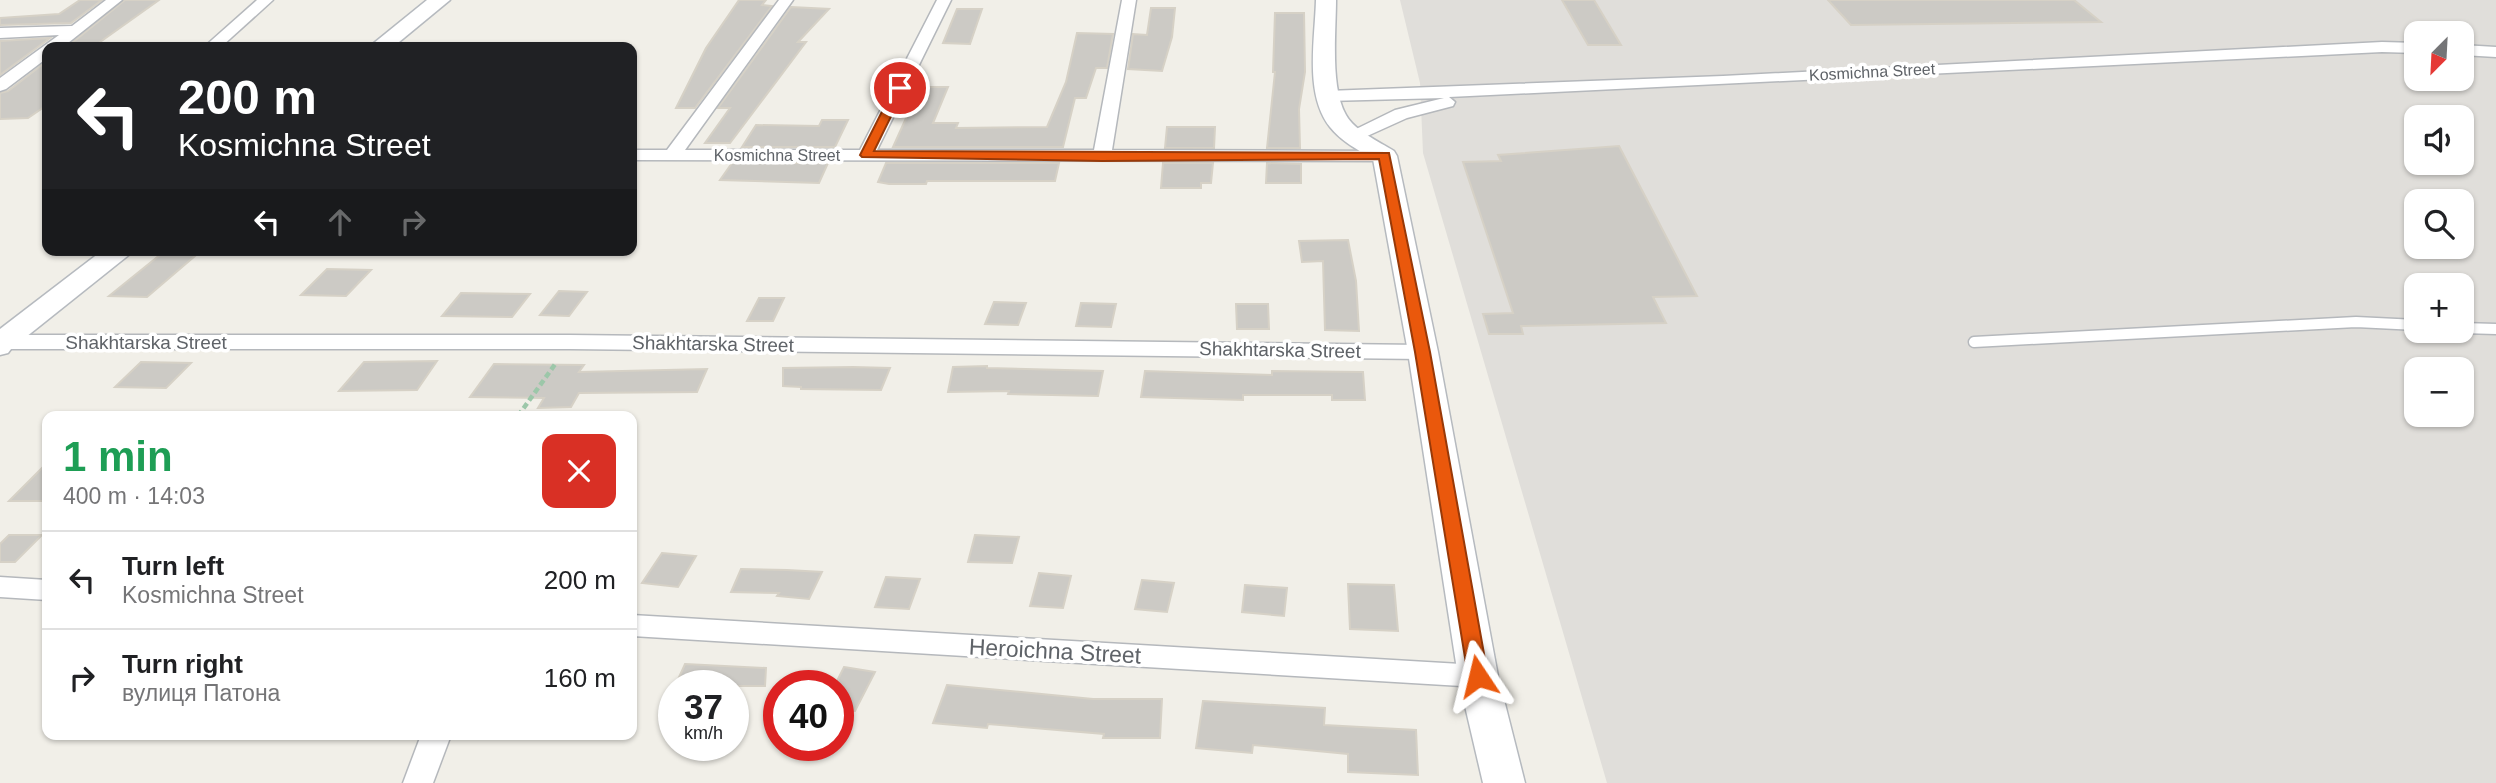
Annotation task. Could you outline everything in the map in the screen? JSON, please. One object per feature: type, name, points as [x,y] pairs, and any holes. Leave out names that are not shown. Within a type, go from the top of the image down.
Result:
[{"type":"street","points":[[60,42],[115,0]]},
{"type":"street","points":[[218,42],[266,0]]},
{"type":"street","points":[[386,42],[440,0]]},
{"type":"street","points":[[672,155],[786,0]]},
{"type":"street","points":[[866,155],[944,0]]},
{"type":"street","points":[[1102,157],[1129,0]]},
{"type":"street","points":[[1326,0],[1327,96],[1334,116],[1354,137],[1385,156],[1423,352],[1478,676],[1504,783]]},
{"type":"street","points":[[0,33],[77,30]]},
{"type":"street","name":"Kosmichna Street","points":[[1327,96],[1498,92],[2111,59],[2404,48]]},
{"type":"street","points":[[2474,51],[2496,52]]},
{"type":"street","points":[[6,81],[42,55]]},
{"type":"street","points":[[6,81],[42,76]]},
{"type":"street","points":[[1354,137],[1401,114],[1498,92]]},
{"type":"street","name":"Kosmichna Street","points":[[637,155],[1385,156]]},
{"type":"street","points":[[1,344],[113,256]]},
{"type":"street","name":"Shakhtarska Street","points":[[1,344],[570,342],[1423,352]]},
{"type":"street","points":[[0,587],[42,590]]},
{"type":"street","name":"Heroichna Street","points":[[637,625],[1478,676]]},
{"type":"street","points":[[418,783],[434,740]]},
{"type":"lane","points":[[1974,342],[2356,322],[2404,324]]},
{"type":"lane","points":[[2474,328],[2496,329]]},
{"type":"path","points":[[522,411],[570,342]]},
{"type":"shaded area","points":[[1400,0],[2496,0],[2496,783],[1607,783],[1423,153],[1420,83]]},
{"type":"building","points":[[80,0],[102,0],[71,23],[0,25],[0,18],[59,14]]},
{"type":"building","points":[[125,0],[159,0],[100,42],[73,42]]},
{"type":"building","points":[[739,0],[766,0],[762,5],[772,6],[695,108],[676,108],[706,48]]},
{"type":"building","points":[[1562,0],[1594,0],[1621,45],[1588,45]]},
{"type":"building","points":[[1828,0],[2074,0],[2101,22],[1851,25]]},
{"type":"building","points":[[791,7],[829,9],[798,42],[806,42],[730,143],[705,143],[730,108],[718,108]]},
{"type":"building","points":[[1151,8],[1175,8],[1172,37],[1162,71],[1128,69],[1133,34],[1147,35]]},
{"type":"building","points":[[957,9],[982,9],[970,44],[943,43]]},
{"type":"building","points":[[1275,13],[1304,13],[1305,72],[1299,109],[1300,148],[1267,148],[1275,72]]},
{"type":"building","points":[[1077,33],[1113,34],[1107,68],[1096,68],[1086,98],[1075,98],[1063,147],[893,147],[920,87],[948,87],[933,123],[958,123],[956,128],[1047,127],[1066,82]]},
{"type":"building","points":[[50,38],[0,75],[0,41]]},
{"type":"building","points":[[42,65],[42,108],[28,118],[0,119],[0,93],[8,91]]},
{"type":"building","points":[[822,120],[848,120],[835,147],[742,147],[756,125],[819,126]]},
{"type":"building","points":[[1167,127],[1215,127],[1214,148],[1165,148]]},
{"type":"building","points":[[1619,146],[1697,296],[1653,297],[1666,323],[1521,326],[1523,334],[1489,334],[1483,314],[1513,313],[1463,162],[1501,161],[1498,155]]},
{"type":"building","points":[[732,163],[828,163],[819,183],[720,180]]},
{"type":"building","points":[[886,163],[1059,163],[1055,181],[927,181],[926,184],[889,184],[878,182]]},
{"type":"building","points":[[1163,163],[1213,163],[1211,183],[1201,183],[1201,188],[1161,188]]},
{"type":"building","points":[[1267,163],[1301,164],[1301,183],[1266,183]]},
{"type":"building","points":[[1348,240],[1356,281],[1359,331],[1325,330],[1323,261],[1302,262],[1299,241]]},
{"type":"building","points":[[159,256],[195,256],[147,297],[109,296]]},
{"type":"building","points":[[327,269],[371,270],[346,296],[301,295]]},
{"type":"building","points":[[559,291],[587,292],[569,316],[540,315]]},
{"type":"building","points":[[461,293],[530,294],[512,317],[442,316]]},
{"type":"building","points":[[759,298],[784,298],[773,321],[747,321]]},
{"type":"building","points":[[994,302],[1026,303],[1018,325],[985,324]]},
{"type":"building","points":[[1081,303],[1116,304],[1111,327],[1076,326]]},
{"type":"building","points":[[1236,304],[1268,304],[1269,329],[1237,329]]},
{"type":"building","points":[[437,361],[417,390],[339,391],[364,362]]},
{"type":"building","points":[[141,362],[191,363],[166,388],[115,387]]},
{"type":"building","points":[[494,364],[584,365],[579,372],[707,369],[697,392],[579,393],[571,407],[538,408],[544,398],[470,397]]},
{"type":"building","points":[[953,367],[1103,371],[1098,396],[1008,394],[1009,391],[948,392]]},
{"type":"building","points":[[783,368],[890,368],[881,390],[801,389],[783,386]]},
{"type":"building","points":[[1145,371],[1272,375],[1272,371],[1363,372],[1365,400],[1332,400],[1332,395],[1243,395],[1243,400],[1141,397]]},
{"type":"building","points":[[42,468],[42,501],[9,501]]},
{"type":"building","points":[[9,535],[42,535],[15,562],[0,562],[0,544]]},
{"type":"building","points":[[975,535],[1019,537],[1012,563],[968,562]]},
{"type":"building","points":[[662,553],[696,556],[678,587],[642,583]]},
{"type":"building","points":[[741,569],[822,572],[809,599],[777,596],[779,593],[731,592]]},
{"type":"building","points":[[1039,573],[1071,576],[1063,608],[1030,606]]},
{"type":"building","points":[[886,577],[920,579],[909,609],[875,607]]},
{"type":"building","points":[[1142,580],[1174,583],[1167,612],[1135,609]]},
{"type":"building","points":[[1348,584],[1394,585],[1398,631],[1350,629]]},
{"type":"building","points":[[1245,585],[1287,588],[1284,616],[1242,612]]},
{"type":"building","points":[[685,664],[766,668],[763,670],[763,686],[749,686],[749,670],[682,670]]},
{"type":"building","points":[[844,667],[875,672],[855,711],[854,670],[842,670]]},
{"type":"building","points":[[947,685],[1093,699],[1162,699],[1160,738],[1103,738],[1104,734],[988,724],[987,728],[933,723]]},
{"type":"building","points":[[1203,701],[1325,708],[1324,725],[1416,730],[1418,775],[1348,772],[1348,754],[1253,745],[1252,753],[1196,748]]},
{"type":"route","points":[[900,88],[866,155],[1385,156],[1423,352],[1478,676]]}]
